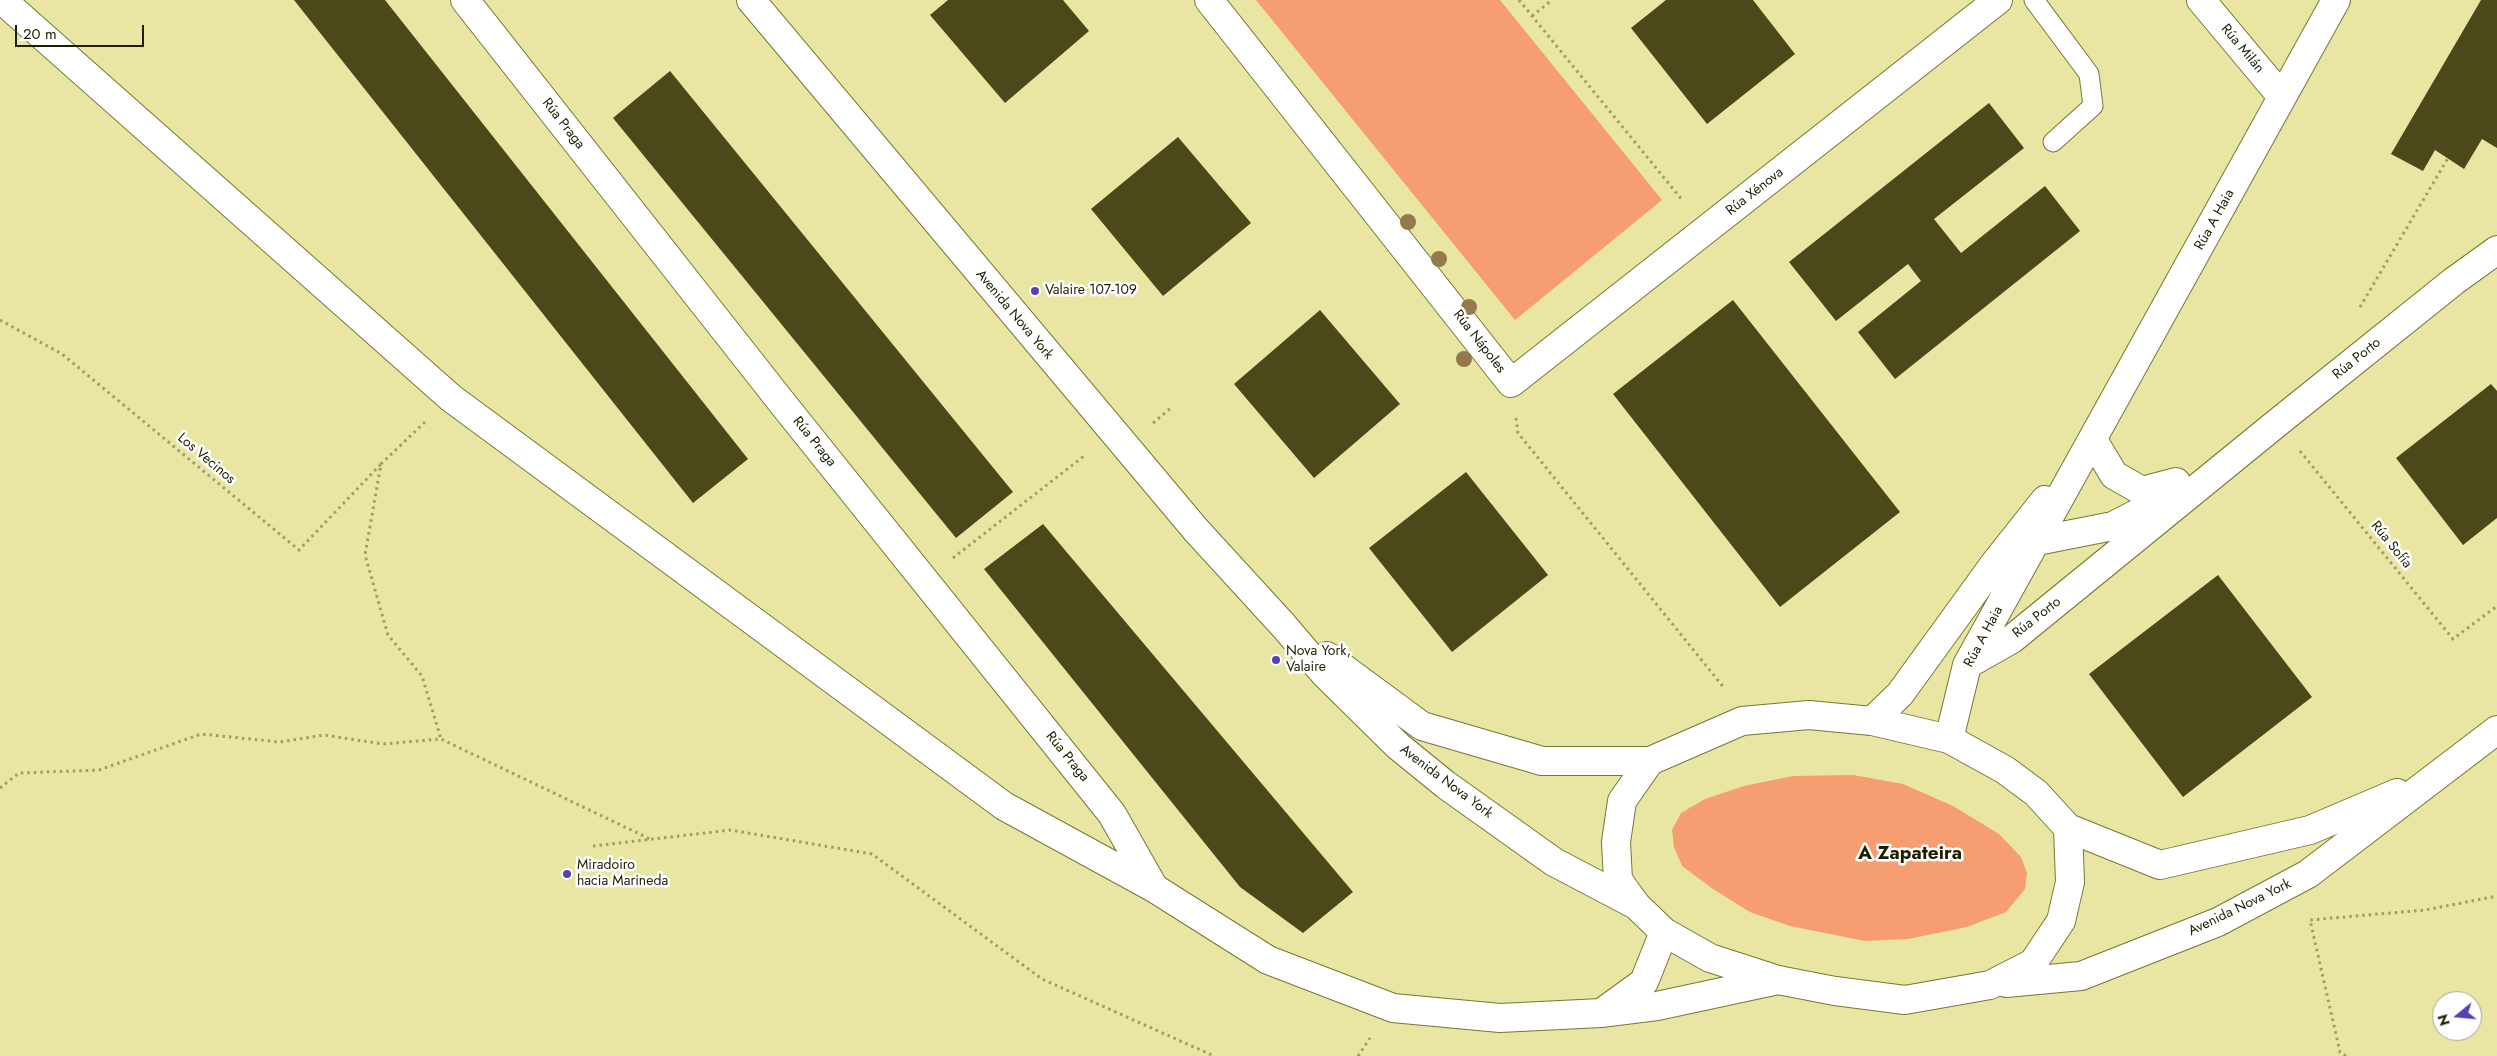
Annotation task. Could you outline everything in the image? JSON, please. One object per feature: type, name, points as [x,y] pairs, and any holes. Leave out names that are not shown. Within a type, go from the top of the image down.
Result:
[{"type":"street","points":[[2,0],[451,398],[1004,806],[1154,888],[1268,960],[1393,1008],[1500,1018],[1601,1013],[1657,1006],[1778,980]]},
{"type":"street","name":"Rúa Praga","points":[[465,0],[1112,814],[1154,888]]},
{"type":"street","name":"Avenida Nova York","points":[[751,0],[1124,446],[1196,530],[1344,693],[1398,746],[1446,785],[1554,862],[1636,905]]},
{"type":"street","name":"Rúa Nápoles","points":[[1209,0],[1512,383]]},
{"type":"street","name":"Rúa Xénova","points":[[1512,383],[1998,0]]},
{"type":"street","name":"Rúa Milán","points":[[2201,0],[2282,97]]},
{"type":"street","name":"Rúa A Haia","points":[[1948,739],[1966,665],[2037,542],[2336,0]]},
{"type":"street","name":"Rúa Porto","points":[[1966,665],[2012,639],[2454,281],[2497,250]]},
{"type":"street","name":"Rúa A Haia","points":[[1872,722],[1900,694],[1994,563],[2093,440]]},
{"type":"street","name":"Rúa Porto","points":[[2093,440],[2114,475],[2142,491],[2219,470]]},
{"type":"street","name":"Rúa Porto","points":[[2037,542],[2113,526],[2219,470]]},
{"type":"street","name":"Rúa A Haia","points":[[1994,563],[2037,542]]},
{"type":"street","name":"Avenida Nova York","points":[[1283,624],[1422,726],[1542,762],[1650,761]]},
{"type":"street","points":[[1809,715],[1872,722],[1948,739],[2005,770],[2036,793],[2068,828],[2070,882],[2061,921],[2033,964],[1990,985],[1905,1000],[1778,980],[1710,958],[1664,932],[1636,905],[1618,880],[1616,842],[1622,801],[1650,761],[1742,721],[1809,715]]},
{"type":"street","name":"Avenida Nova York","points":[[1990,985],[2081,976],[2218,922],[2308,874],[2497,730]]},
{"type":"street","name":"Avenida Nova York","points":[[2068,828],[2160,865],[2310,830],[2433,778]]},
{"type":"street","points":[[1601,1013],[1644,982],[1664,932]]},
{"type":"lane","points":[[2034,0],[2089,74],[2093,106],[2053,142]]},
{"type":"path","points":[[1519,0],[1707,230]]},
{"type":"path","points":[[1532,16],[1552,0]]},
{"type":"path","points":[[2358,311],[2448,158]]},
{"type":"path","name":"Los Vecinos","points":[[0,320],[62,354],[299,550],[381,464]]},
{"type":"path","name":"Rúa Nápoles","points":[[1512,383],[1518,433],[1727,691]]},
{"type":"path","points":[[441,739],[422,676],[388,635],[366,555],[381,464],[451,398]]},
{"type":"path","name":"Rúa Sofía","points":[[2277,423],[2453,639],[2497,606]]},
{"type":"path","points":[[925,580],[1084,456],[1095,469],[1124,446]]},
{"type":"path","points":[[0,788],[19,774],[99,770],[201,734],[280,742],[324,735],[383,744],[441,739],[650,839]]},
{"type":"path","points":[[593,846],[730,830],[872,854],[1042,979],[1214,1056]]},
{"type":"path","points":[[2346,1056],[2340,1052],[2310,920],[2425,910],[2497,896]]},
{"type":"shaded area","points":[[1256,0],[1500,0],[1662,200],[1515,320]]},
{"type":"shaded area","points":[[1853,775],[1903,784],[1953,806],[1999,834],[2021,857],[2027,873],[2025,889],[2006,912],[1967,927],[1908,939],[1865,941],[1790,926],[1750,912],[1713,889],[1682,866],[1674,847],[1672,830],[1681,813],[1705,799],[1744,786],[1793,776]]},
{"type":"building","points":[[294,0],[385,0],[748,459],[693,503]]},
{"type":"building","points":[[948,0],[1063,0],[1089,31],[1005,103],[930,15]]},
{"type":"building","points":[[1666,0],[1753,0],[1795,54],[1707,124],[1631,28]]},
{"type":"building","points":[[2481,0],[2497,0],[2497,148],[2482,139],[2464,169],[2435,150],[2423,171],[2391,154]]},
{"type":"building","points":[[670,71],[1013,492],[956,538],[613,118]]},
{"type":"building","points":[[1989,103],[2024,148],[1934,219],[1961,253],[2045,186],[2080,231],[1895,379],[1858,332],[1921,281],[1908,264],[1836,321],[1789,262]]},
{"type":"building","points":[[1178,137],[1251,223],[1163,296],[1091,209]]},
{"type":"building","points":[[1733,300],[1900,512],[1780,607],[1613,394]]},
{"type":"building","points":[[1320,310],[1400,404],[1314,478],[1234,384]]},
{"type":"building","points":[[2491,384],[2497,391],[2497,518],[2463,545],[2396,458]]},
{"type":"building","points":[[1466,472],[1548,575],[1452,652],[1369,548]]},
{"type":"building","points":[[1043,524],[1353,892],[1303,933],[1240,887],[984,569]]},
{"type":"building","points":[[2218,575],[2312,697],[2183,797],[2089,674]]},
{"type":"place","name":"Valaire 107-109","points":[[1035,291]]},
{"type":"place","name":"Nova York, Valaire","points":[[1276,660]]},
{"type":"place","name":"Miradoiro hacia Marineda","points":[[567,874]]},
{"type":"district","name":"A Zapateira","points":[[1910,854]]}]
